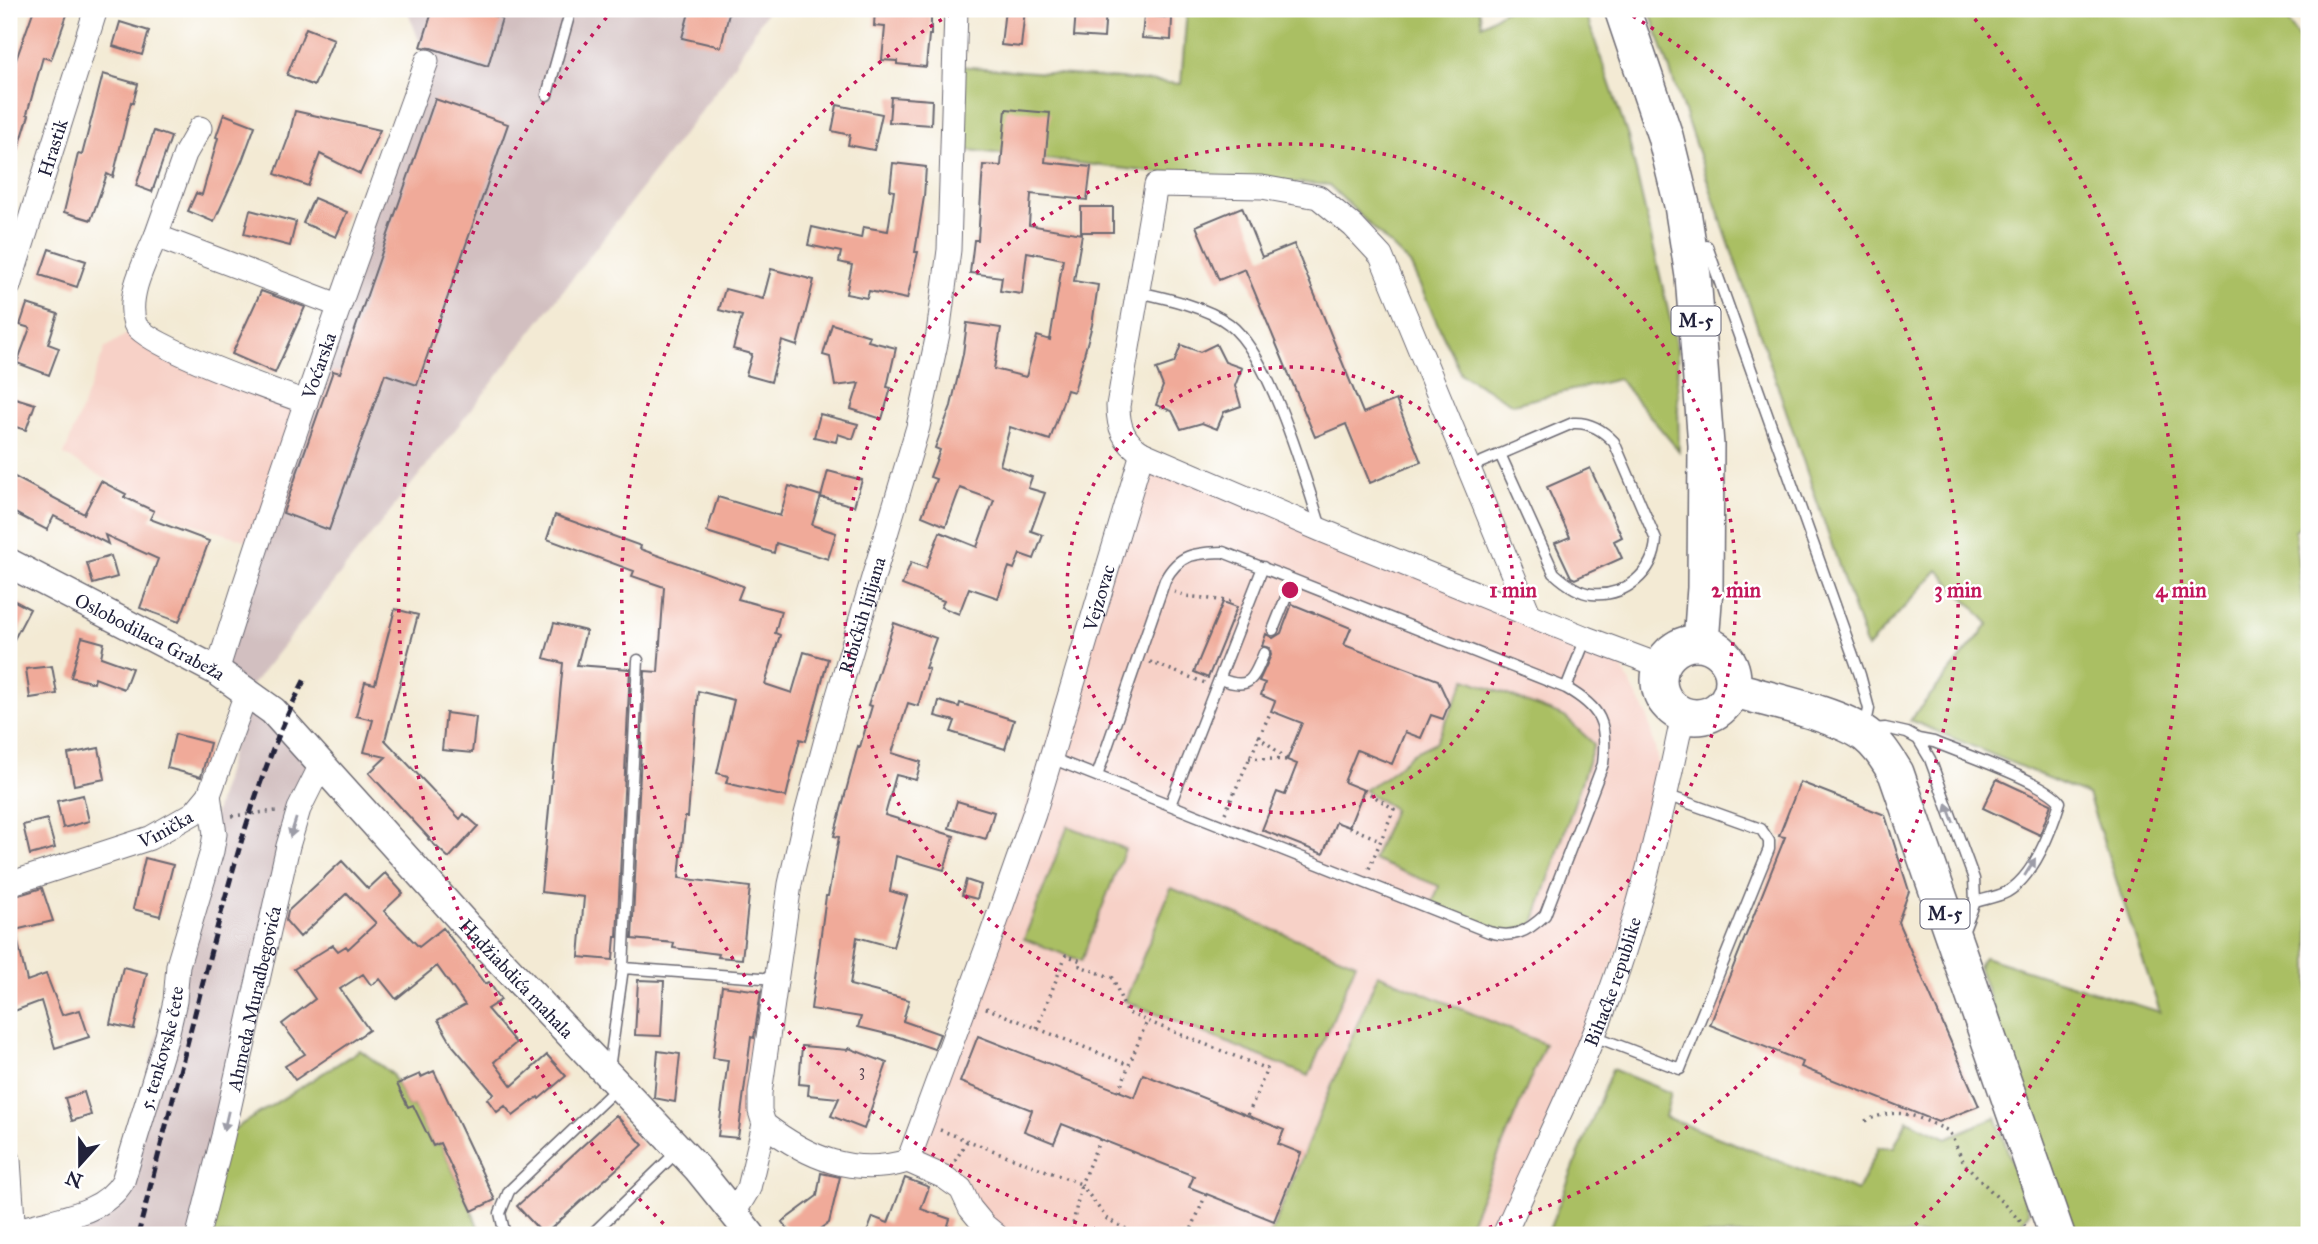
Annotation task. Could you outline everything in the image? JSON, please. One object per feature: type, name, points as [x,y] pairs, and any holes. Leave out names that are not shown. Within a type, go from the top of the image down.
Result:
[{"type":"main road","name":"M-5","points":[[1622,9],[1665,136],[1682,205],[1693,276],[1706,445],[1705,588],[1701,643]]},
{"type":"main road","points":[[1689,643],[1701,643],[1723,654],[1733,677],[1727,701],[1707,716],[1695,718],[1672,709],[1664,701],[1658,678],[1667,656],[1689,643]]},
{"type":"main road","name":"M-5","points":[[1732,689],[1825,716],[1864,734],[1880,748],[1896,773],[1957,947],[2047,1228]]},
{"type":"street","name":"Hrastik","points":[[9,286],[96,9]]},
{"type":"street","name":"Ribićkih ljiljana","points":[[742,1224],[764,1124],[760,1111],[760,1093],[790,884],[836,702],[918,427],[939,334],[949,250],[956,9]]},
{"type":"street","name":"Voćarska","points":[[217,671],[338,305],[427,61]]},
{"type":"street","points":[[200,128],[185,154],[140,274],[134,297],[136,328],[149,338],[230,374],[306,402]]},
{"type":"street","points":[[1531,616],[1381,257],[1353,226],[1318,197],[1262,187],[1156,185],[1118,405],[1118,419],[1130,446],[1321,530],[1531,616],[1661,666]]},
{"type":"street","points":[[156,236],[338,305]]},
{"type":"street","name":"Vejzovac","points":[[908,1161],[1034,814],[1142,453]]},
{"type":"street","name":"Oslobodilaca Grabeža","points":[[9,563],[217,671],[247,691],[283,721]]},
{"type":"street","name":"Vinička","points":[[9,884],[150,838],[211,806],[247,691]]},
{"type":"street","name":"Bihaćke republike","points":[[1504,1235],[1594,1036],[1640,899],[1683,715]]},
{"type":"street","name":"Hadžiabdića mahala","points":[[283,721],[458,916],[680,1150],[742,1224]]},
{"type":"street","name":"Ahmeda Muradbegovića","points":[[198,1235],[288,846],[299,809],[321,765]]},
{"type":"street","name":"5. tenkovske čete","points":[[15,1233],[94,1208],[116,1193],[123,1181],[167,1036],[178,965],[212,851],[215,834],[211,806]]},
{"type":"street","points":[[764,1124],[784,1140],[836,1163],[860,1168],[888,1167],[908,1161],[944,1177],[961,1189],[970,1208],[996,1235]]},
{"type":"street","points":[[9,1160],[15,1233]]},
{"type":"lane","points":[[547,95],[571,9]]},
{"type":"lane","points":[[1707,246],[1860,675],[1869,709],[1864,734]]},
{"type":"lane","points":[[1138,292],[1177,301],[1207,313],[1228,322],[1242,336],[1263,371],[1298,454],[1321,530]]},
{"type":"lane","points":[[1468,468],[1500,454],[1573,423],[1584,422],[1606,433],[1614,442],[1656,540],[1655,555],[1650,566],[1626,587],[1609,593],[1585,593],[1566,583],[1554,573],[1500,454]]},
{"type":"lane","points":[[1051,758],[1503,936],[1519,934],[1545,915],[1603,764],[1605,746],[1603,729],[1589,701],[1566,688],[1263,567],[1223,552],[1205,552],[1186,557],[1173,566],[1097,776]]},
{"type":"lane","points":[[1170,805],[1263,567]]},
{"type":"lane","points":[[1273,630],[1293,580]]},
{"type":"lane","points":[[1566,688],[1586,638]]},
{"type":"lane","points":[[1219,683],[1247,683],[1254,677],[1264,653]]},
{"type":"lane","points":[[505,1235],[500,1213],[509,1191],[613,1081],[623,968],[638,660]]},
{"type":"lane","points":[[1864,734],[1872,729],[1885,727],[1907,733],[1918,740],[1930,759],[1974,879],[1975,902],[1957,947]]},
{"type":"lane","points":[[1918,740],[1934,742],[2039,786],[2056,796],[2060,802],[2056,818],[2030,872],[2018,885],[2004,893],[1975,902]]},
{"type":"lane","points":[[1594,1036],[1680,1069],[1769,849],[1769,841],[1762,829],[1666,795]]},
{"type":"lane","points":[[623,968],[777,979]]},
{"type":"lane","points":[[591,1235],[680,1150]]},
{"type":"path","points":[[1163,588],[1186,596],[1249,604]]},
{"type":"path","points":[[1139,657],[1219,683]]},
{"type":"path","points":[[1220,825],[1271,710]]},
{"type":"path","points":[[1249,758],[1287,760],[1258,736]]},
{"type":"path","points":[[1364,790],[1394,809],[1364,883]]},
{"type":"path","points":[[211,806],[299,809]]},
{"type":"path","points":[[1349,827],[1380,840]]},
{"type":"path","points":[[1037,1028],[1066,955],[1081,961],[1080,966],[1113,978],[1126,1012],[1267,1069],[1248,1115]]},
{"type":"path","points":[[967,1001],[1129,1065]]},
{"type":"path","points":[[1119,1091],[1147,1021]]},
{"type":"path","points":[[1865,1121],[1879,1115],[1903,1112],[1950,1131],[1964,1163],[2047,1228]]},
{"type":"path","points":[[922,1122],[1081,1184],[1107,1219],[1138,1235]]},
{"type":"path","points":[[1070,1235],[1081,1184],[1100,1139]]},
{"type":"path","points":[[1189,1235],[1206,1194]]},
{"type":"shaded area","points":[[407,9],[768,9],[723,82],[486,391],[247,691],[321,765],[198,1235],[15,1235],[116,1193],[247,692],[217,671],[427,62]]},
{"type":"shaded area","points":[[136,328],[306,402],[257,544],[173,517],[64,455],[105,348]]},
{"type":"shaded area","points":[[1142,453],[1612,649],[1647,715],[1666,795],[1643,887],[1504,1235],[996,1235],[970,1208],[908,1161]]},
{"type":"green space","points":[[1187,9],[1479,9],[1482,25],[1507,9],[1584,9],[1628,137],[1677,349],[1679,451],[1619,379],[1513,404],[1461,374],[1410,264],[1329,185],[1159,173],[961,149],[959,66],[1181,84]]},
{"type":"green space","points":[[1649,9],[2281,9],[2309,56],[2309,515],[2295,531],[2309,670],[2309,1235],[2073,1235],[1978,966],[1984,957],[2160,1012],[2088,795],[1910,720],[1989,624],[1938,570],[1867,648]]},
{"type":"green space","points":[[1466,679],[1565,717],[1594,744],[1533,926],[1503,936],[1430,909],[1439,886],[1373,860],[1394,809],[1364,790],[1387,776],[1413,753],[1436,742]]},
{"type":"green space","points":[[1068,826],[1125,849],[1081,961],[1024,939]]},
{"type":"green space","points":[[1171,888],[1356,963],[1309,1076],[1125,1001]]},
{"type":"green space","points":[[1378,974],[1545,1044],[1465,1235],[1270,1235]]},
{"type":"green space","points":[[360,1050],[392,1074],[408,1107],[413,1105],[433,1146],[440,1143],[481,1235],[198,1235],[223,1136]]},
{"type":"green space","points":[[1612,1069],[1671,1093],[1665,1117],[1857,1191],[1879,1147],[1894,1147],[1907,1120],[1947,1138],[1996,1117],[2029,1213],[2011,1235],[1547,1235]]},
{"type":"building","points":[[34,9],[69,9],[51,60],[43,57],[27,114],[29,115],[12,170],[9,170],[9,70],[12,71]]},
{"type":"building","points":[[433,9],[469,9],[502,18],[488,66],[421,47]]},
{"type":"building","points":[[690,9],[730,9],[721,47],[682,38]]},
{"type":"building","points":[[875,9],[931,9],[931,35],[926,67],[882,60],[885,27],[874,26]]},
{"type":"building","points":[[1005,9],[1025,9],[1021,47],[1001,45]]},
{"type":"building","points":[[1076,9],[1106,9],[1104,38],[1074,36]]},
{"type":"building","points":[[1144,15],[1172,18],[1171,40],[1142,38]]},
{"type":"building","points":[[120,22],[149,31],[142,55],[113,46]]},
{"type":"building","points":[[306,28],[334,39],[314,86],[287,75]]},
{"type":"building","points":[[103,74],[138,84],[113,177],[107,174],[91,220],[64,212],[78,154],[82,155]]},
{"type":"building","points":[[891,97],[932,100],[931,125],[889,122]]},
{"type":"building","points":[[435,99],[508,124],[417,385],[385,374],[329,530],[283,513],[333,371],[340,373]]},
{"type":"building","points":[[837,105],[882,114],[874,150],[848,145],[850,135],[832,131]]},
{"type":"building","points":[[1006,109],[1050,113],[1045,162],[1091,167],[1087,200],[1031,194],[1029,225],[1082,234],[1074,281],[1098,285],[1092,325],[1074,392],[1067,390],[1050,440],[1010,427],[1000,465],[1032,477],[1028,488],[1045,493],[1031,531],[1043,535],[1034,559],[1020,554],[1014,569],[1009,567],[998,598],[969,588],[959,614],[941,607],[944,601],[902,585],[911,562],[926,568],[940,532],[977,547],[994,500],[960,488],[946,526],[922,516],[936,479],[930,477],[940,450],[935,448],[951,406],[967,323],[1001,328],[994,369],[1026,377],[1037,336],[1050,340],[1063,259],[1027,252],[1022,294],[1000,291],[1002,277],[970,273],[974,240],[978,240],[983,165],[1001,166]]},
{"type":"building","points":[[295,111],[380,130],[360,174],[320,154],[308,186],[275,174]]},
{"type":"building","points":[[224,114],[255,126],[214,222],[188,211],[196,193],[202,195]]},
{"type":"building","points":[[154,131],[171,137],[152,192],[136,186]]},
{"type":"building","points":[[893,163],[926,167],[915,252],[918,252],[907,299],[869,291],[867,298],[846,294],[852,265],[839,262],[841,252],[808,245],[812,227],[861,238],[863,227],[888,231],[894,191],[890,190]]},
{"type":"building","points":[[314,198],[347,212],[336,237],[303,223]]},
{"type":"building","points":[[1081,207],[1113,207],[1113,232],[1081,232]]},
{"type":"building","points":[[1242,207],[1262,257],[1294,244],[1363,413],[1396,400],[1421,462],[1370,483],[1346,424],[1315,437],[1245,269],[1219,280],[1196,226]]},
{"type":"building","points":[[250,210],[296,222],[290,246],[244,234]]},
{"type":"building","points":[[49,249],[86,261],[77,287],[40,275]]},
{"type":"building","points":[[771,269],[814,280],[797,346],[782,341],[771,382],[746,375],[752,354],[733,349],[742,316],[719,310],[725,289],[763,299]]},
{"type":"building","points":[[261,291],[305,307],[275,373],[232,354]]},
{"type":"building","points":[[27,304],[58,314],[48,344],[59,348],[49,375],[17,363],[30,328],[20,325]]},
{"type":"building","points":[[832,324],[870,336],[868,341],[896,348],[887,387],[891,388],[882,419],[851,409],[859,383],[835,386],[830,357],[823,355]]},
{"type":"building","points":[[1216,344],[1225,362],[1242,368],[1235,386],[1241,406],[1224,412],[1217,429],[1202,423],[1181,429],[1172,411],[1156,405],[1163,386],[1156,369],[1174,363],[1181,345],[1200,352]]},
{"type":"building","points":[[9,396],[35,404],[26,430],[9,425]]},
{"type":"building","points":[[820,414],[858,424],[853,439],[838,434],[836,442],[814,437]]},
{"type":"building","points":[[1590,468],[1622,537],[1614,541],[1622,558],[1575,579],[1571,577],[1555,543],[1570,537],[1547,487]]},
{"type":"building","points":[[828,471],[862,480],[854,506],[821,497]]},
{"type":"building","points":[[9,474],[84,514],[101,481],[126,494],[124,497],[154,511],[150,519],[209,541],[179,622],[140,608],[158,559],[105,535],[108,544],[54,516],[47,530],[9,510]]},
{"type":"building","points":[[789,486],[821,496],[812,525],[836,533],[828,559],[776,543],[774,553],[707,532],[718,497],[780,516]]},
{"type":"building","points":[[555,515],[743,586],[738,599],[781,611],[775,633],[780,635],[765,684],[792,693],[804,652],[828,659],[806,741],[800,739],[786,797],[726,783],[728,776],[717,773],[734,700],[698,691],[688,817],[685,817],[679,878],[750,887],[742,959],[673,948],[674,943],[632,939],[645,671],[658,672],[664,587],[632,576],[634,571],[547,539]]},
{"type":"building","points":[[111,556],[117,577],[93,584],[87,563]]},
{"type":"building","points":[[9,598],[30,609],[9,649]]},
{"type":"building","points":[[1223,602],[1237,607],[1208,678],[1194,672]]},
{"type":"building","points":[[1292,604],[1351,628],[1344,645],[1438,680],[1449,704],[1443,719],[1431,715],[1421,738],[1405,732],[1392,764],[1357,750],[1344,782],[1364,790],[1349,827],[1336,822],[1323,854],[1262,830],[1277,792],[1285,795],[1297,764],[1287,760],[1302,723],[1271,711],[1275,701],[1261,695],[1265,683],[1259,681],[1271,655],[1270,648],[1262,646],[1266,634],[1273,638],[1281,633]]},
{"type":"building","points":[[395,609],[418,615],[385,740],[460,819],[464,814],[478,826],[449,858],[428,839],[369,773],[386,757],[364,752],[373,720],[356,716],[365,682],[375,684]]},
{"type":"building","points":[[554,623],[586,631],[577,665],[630,669],[617,937],[613,960],[579,957],[584,897],[541,892],[563,663],[544,658]]},
{"type":"building","points":[[894,623],[936,638],[925,668],[929,669],[918,706],[908,703],[892,753],[921,762],[916,780],[896,775],[885,815],[954,836],[944,870],[896,856],[890,891],[907,896],[893,947],[857,937],[850,985],[909,1000],[903,1021],[940,1034],[934,1049],[858,1027],[861,1017],[811,1009],[826,896],[839,837],[834,836],[858,746],[860,747],[872,706],[868,705]]},
{"type":"building","points":[[82,637],[104,643],[101,657],[132,668],[124,689],[95,678],[94,683],[71,677]]},
{"type":"building","points":[[52,666],[57,694],[30,698],[26,669]]},
{"type":"building","points":[[939,701],[959,707],[960,703],[1014,720],[1005,749],[951,732],[955,721],[935,716]]},
{"type":"building","points":[[446,713],[476,717],[472,753],[442,750]]},
{"type":"building","points":[[175,734],[210,743],[201,777],[167,768]]},
{"type":"building","points":[[99,748],[105,779],[74,785],[68,754]]},
{"type":"building","points":[[1997,779],[2051,804],[2040,835],[1983,808]]},
{"type":"building","points":[[1800,782],[1885,815],[1909,891],[1898,922],[1979,1106],[1938,1122],[1801,1067],[1803,1062],[1710,1025],[1785,837],[1779,836]]},
{"type":"building","points":[[83,795],[89,821],[63,828],[57,801]]},
{"type":"building","points":[[957,801],[994,812],[986,839],[949,828]]},
{"type":"building","points":[[47,819],[55,848],[30,855],[23,825]]},
{"type":"building","points":[[145,858],[173,865],[160,916],[133,909]]},
{"type":"building","points":[[342,861],[368,889],[385,873],[403,893],[384,911],[419,947],[443,928],[485,984],[489,982],[501,1000],[487,1009],[516,1043],[494,1062],[512,1086],[547,1055],[566,1076],[513,1116],[505,1106],[497,1112],[487,1099],[494,1094],[453,1046],[438,1020],[465,1005],[437,966],[396,999],[380,979],[371,985],[363,974],[340,989],[369,1030],[295,1080],[285,1066],[305,1054],[282,1024],[315,999],[294,969],[333,945],[338,951],[346,946],[348,949],[376,923],[347,893],[300,937],[286,921],[288,911]]},
{"type":"building","points":[[966,880],[981,885],[977,899],[962,895]]},
{"type":"building","points":[[42,888],[53,921],[15,930],[27,981],[46,974],[62,1015],[80,1010],[89,1037],[55,1048],[41,1001],[9,1013],[9,898]]},
{"type":"building","points":[[123,967],[147,973],[134,1029],[110,1024]]},
{"type":"building","points":[[638,980],[664,981],[661,1036],[635,1035]]},
{"type":"building","points":[[722,986],[761,991],[754,1038],[751,1037],[738,1138],[718,1136],[728,1060],[713,1058]]},
{"type":"building","points":[[978,1036],[1134,1097],[1143,1074],[1284,1130],[1278,1144],[1301,1153],[1274,1221],[1189,1187],[1194,1176],[1062,1124],[1054,1143],[1024,1131],[1032,1110],[960,1082]]},
{"type":"building","points":[[802,1046],[849,1048],[887,1063],[864,1129],[831,1116],[839,1098],[808,1095],[809,1085],[799,1084]]},
{"type":"building","points":[[658,1051],[680,1054],[675,1102],[654,1098]]},
{"type":"building","points":[[434,1071],[495,1200],[472,1211],[440,1143],[433,1146],[413,1105],[408,1107],[397,1084]]},
{"type":"building","points":[[84,1092],[91,1115],[72,1121],[65,1098]]},
{"type":"building","points":[[616,1115],[643,1145],[544,1235],[517,1206]]},
{"type":"building","points":[[821,1173],[840,1177],[829,1223],[812,1235],[792,1235],[782,1222],[817,1196]]},
{"type":"building","points":[[905,1178],[929,1187],[921,1209],[950,1219],[945,1235],[866,1235],[873,1217],[888,1223]]},
{"type":"railway","points":[[138,1235],[238,852],[261,781],[289,711],[306,677]]}]
